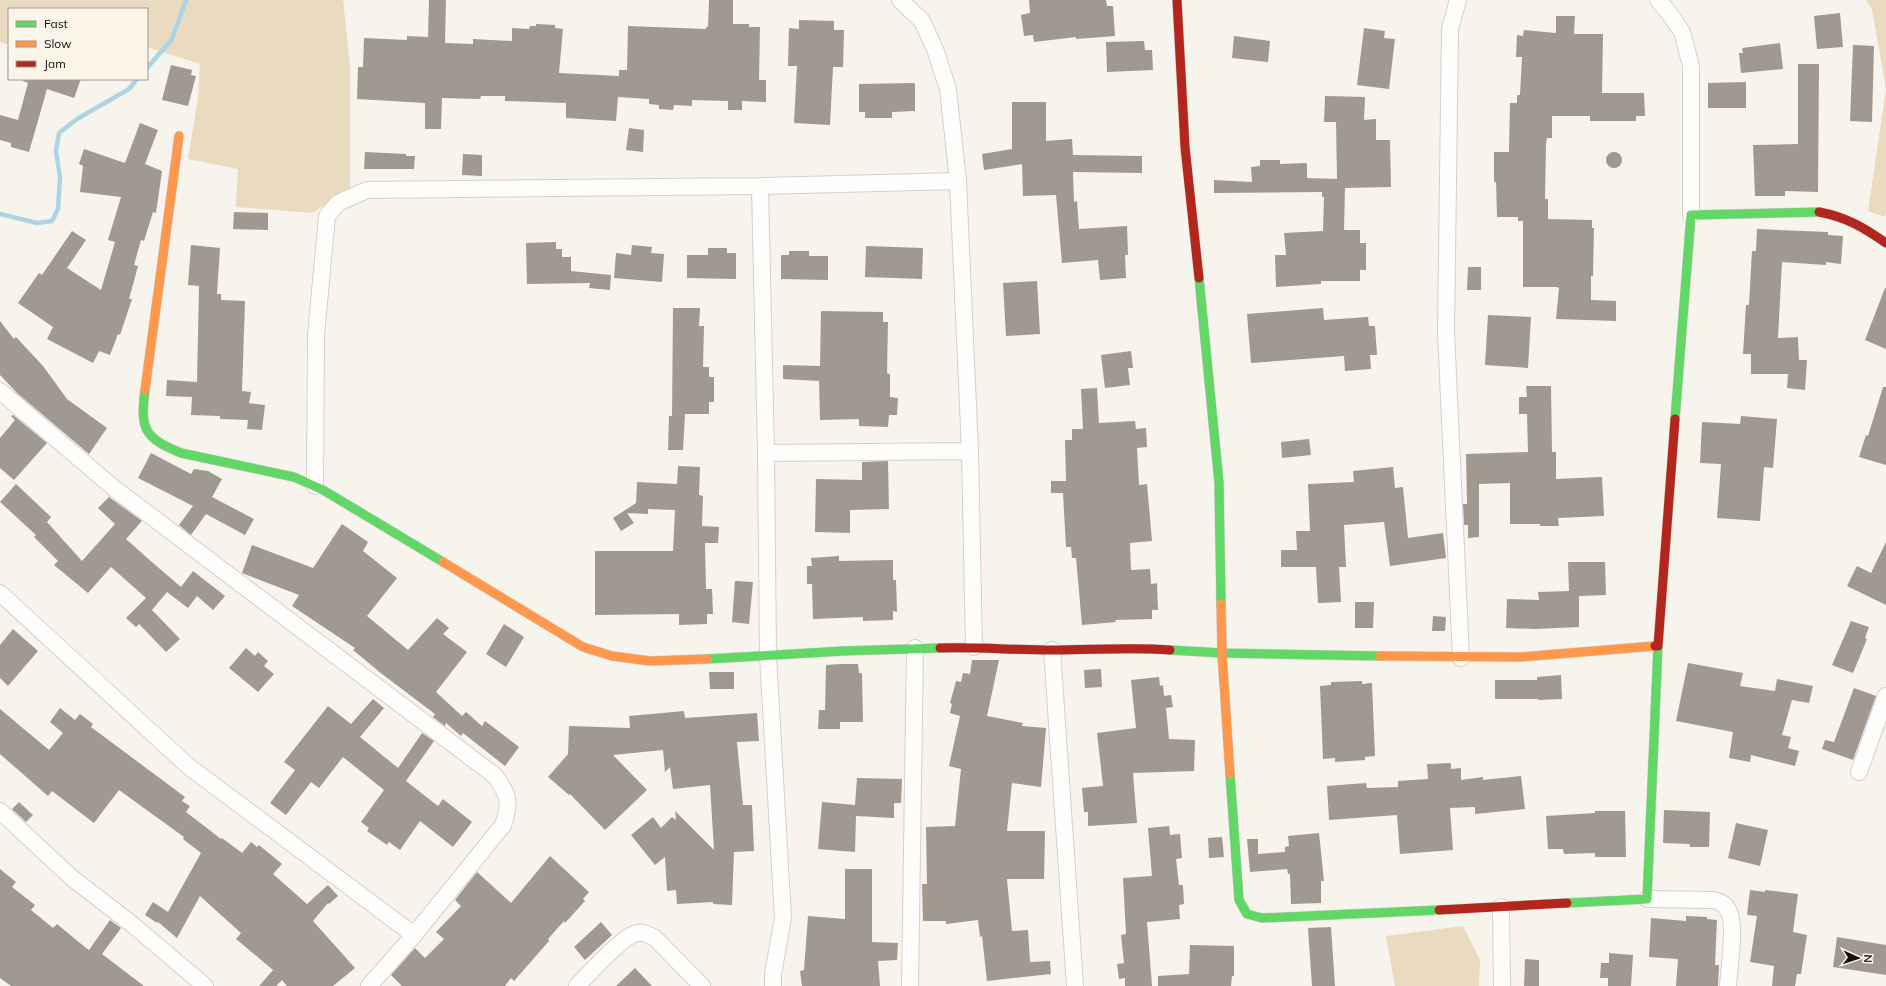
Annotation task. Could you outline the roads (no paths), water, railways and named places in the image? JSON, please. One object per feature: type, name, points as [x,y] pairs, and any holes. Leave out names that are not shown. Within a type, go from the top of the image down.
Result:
[{"type":"street","points":[[900,0],[922,21],[935,49],[948,89],[958,181],[970,451],[974,647]]},
{"type":"street","points":[[1177,0],[1185,147],[1208,358],[1219,484],[1222,653],[1239,900],[1247,915],[1262,918],[1501,908],[1647,899],[1720,901],[1730,912],[1732,923],[1728,986]]},
{"type":"street","points":[[1458,0],[1450,29],[1446,332],[1461,658]]},
{"type":"street","points":[[1647,899],[1658,646],[1691,215],[1691,66],[1682,32],[1658,0]]},
{"type":"street","points":[[179,136],[143,408],[147,431],[153,439],[164,446],[181,453],[294,477],[315,486],[583,647],[597,652],[630,660],[660,662],[915,648],[974,647],[1052,650],[1142,648],[1222,653],[1461,658],[1520,657],[1658,646]]},
{"type":"street","points":[[315,486],[316,334],[327,216],[338,203],[367,190],[760,186],[958,181]]},
{"type":"street","points":[[760,186],[766,453],[768,656],[783,918],[773,974],[773,986]]},
{"type":"street","points":[[1691,215],[1818,212],[1839,216],[1863,227],[1886,243]]},
{"type":"street","points":[[0,391],[115,489],[494,775],[505,789],[508,799],[508,811],[503,825],[414,935],[369,986]]},
{"type":"street","points":[[766,453],[970,451]]},
{"type":"street","points":[[0,593],[188,766],[414,935]]},
{"type":"street","points":[[910,986],[915,648]]},
{"type":"street","points":[[1052,650],[1075,986]]},
{"type":"street","points":[[1860,772],[1886,696]]},
{"type":"street","points":[[0,811],[72,878],[133,925],[205,986]]},
{"type":"street","points":[[1501,908],[1502,986]]},
{"type":"street","points":[[577,986],[620,943],[636,933],[646,933],[655,938],[702,986]]},
{"type":"waterway","points":[[148,67],[172,39],[186,0]]},
{"type":"waterway","points":[[0,214],[37,223],[52,221],[58,209],[60,177],[56,151],[59,133],[77,119],[129,89],[136,80]]}]
